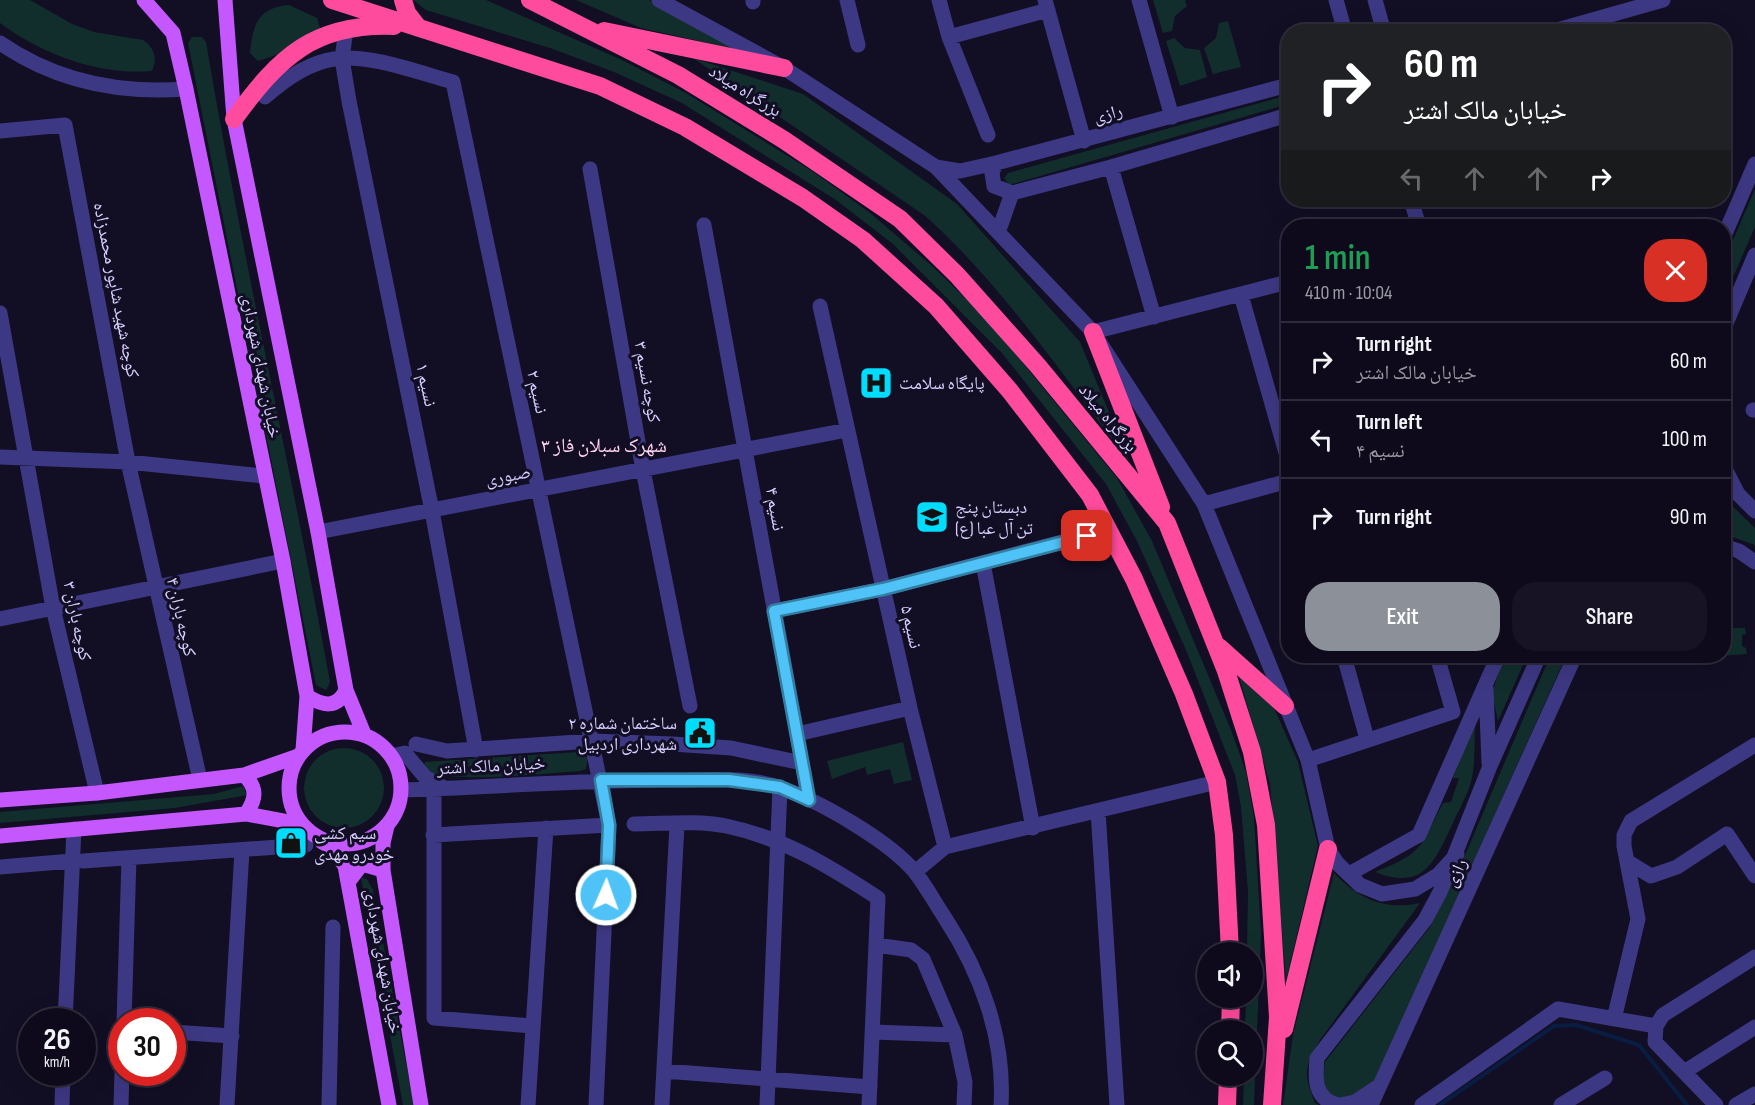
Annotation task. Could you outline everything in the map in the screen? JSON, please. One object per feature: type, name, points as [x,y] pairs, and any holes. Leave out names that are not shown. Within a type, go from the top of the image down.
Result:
[{"type":"highway","points":[[332,0],[600,86],[685,126],[802,198],[863,240],[936,306],[1010,391],[1090,495],[1134,579],[1180,684],[1217,782],[1224,835],[1229,942]]},
{"type":"highway","points":[[403,0],[407,13],[418,27]]},
{"type":"highway","name":"بزرگراه میلاد","points":[[530,0],[678,75],[794,146],[900,219],[957,275],[1038,366],[1167,523],[1226,672],[1252,752],[1266,825],[1278,1017],[1272,1105]]},
{"type":"highway","points":[[234,119],[258,86],[291,54],[319,36],[364,25],[418,27]]},
{"type":"highway","points":[[578,26],[784,68]]},
{"type":"highway","points":[[1093,332],[1167,523]]},
{"type":"highway","points":[[1214,643],[1285,706]]},
{"type":"highway","points":[[1274,1068],[1328,849]]},
{"type":"highway","points":[[1227,1105],[1228,1086]]},
{"type":"main road","name":"خیابان شهدای شهرداری","points":[[144,0],[173,33],[186,89],[283,561],[307,696],[301,753]]},
{"type":"main road","name":"خیابان شهدای شهرداری","points":[[225,0],[225,26],[234,119],[318,532],[346,690],[363,734]]},
{"type":"main road","points":[[307,696],[317,702],[332,705],[339,702],[346,690]]},
{"type":"main road","points":[[346,731],[363,734],[379,743],[391,756],[399,772],[401,790],[398,809],[387,826],[372,838],[353,845],[311,841],[291,807],[288,787],[291,769],[312,741],[328,734],[346,731]]},
{"type":"main road","points":[[0,800],[97,793],[244,775],[301,753]]},
{"type":"main road","points":[[244,775],[253,785],[255,793],[254,801],[246,814]]},
{"type":"main road","points":[[0,836],[246,814],[300,824]]},
{"type":"main road","name":"خیابان شهدای شهرداری","points":[[387,826],[383,843],[383,870],[421,1105]]},
{"type":"main road","name":"خیابان شهدای شهرداری","points":[[311,841],[339,855],[345,866],[389,1105]]},
{"type":"main road","points":[[349,881],[362,864],[383,870]]},
{"type":"street","points":[[659,0],[784,68],[936,167],[999,230],[1093,332],[1204,504],[1308,760],[1328,849],[1349,874],[1360,885],[1382,894],[1415,890],[1431,880],[1457,854]]},
{"type":"street","points":[[847,0],[858,45]]},
{"type":"street","points":[[939,0],[949,37],[988,135]]},
{"type":"street","points":[[1138,0],[1172,117]]},
{"type":"street","points":[[1336,0],[1343,24]]},
{"type":"street","points":[[1375,0],[1381,24]]},
{"type":"street","points":[[1576,24],[1643,3],[1663,0]]},
{"type":"street","points":[[949,37],[1046,5],[1084,141]]},
{"type":"street","name":"نسیم ۱","points":[[346,29],[342,59],[432,511],[476,750]]},
{"type":"street","points":[[0,44],[37,64],[99,85],[132,90],[186,89]]},
{"type":"street","points":[[265,97],[283,82],[310,67],[342,59]]},
{"type":"street","name":"نسیم ۲","points":[[342,59],[370,61],[453,82],[609,825],[596,1105]]},
{"type":"street","name":"رازی","points":[[936,167],[960,171],[996,163],[1281,87]]},
{"type":"street","points":[[996,163],[992,173],[994,186],[1012,193],[1111,167],[1281,117]]},
{"type":"street","name":"کوچه شهید شاپور محمدزاده","points":[[0,131],[65,125],[128,462]]},
{"type":"street","points":[[1731,220],[1755,164]]},
{"type":"street","points":[[1111,167],[1154,317]]},
{"type":"street","name":"کوچه نسیم ۳","points":[[590,169],[643,470],[690,706]]},
{"type":"street","points":[[999,230],[1012,193]]},
{"type":"street","name":"نسیم ۴","points":[[704,225],[809,800]]},
{"type":"street","points":[[1731,312],[1755,255]]},
{"type":"street","points":[[1093,332],[1281,284]]},
{"type":"street","points":[[1241,295],[1281,435]]},
{"type":"street","name":"نسیم ۵","points":[[820,306],[910,708],[945,847]]},
{"type":"street","name":"کوچه باران ۳","points":[[0,312],[53,608],[97,793]]},
{"type":"street","name":"صبوری","points":[[318,532],[847,430]]},
{"type":"street","points":[[0,457],[26,456],[128,462],[264,476]]},
{"type":"street","name":"کوچه باران ۴","points":[[128,462],[154,587],[200,780]]},
{"type":"street","points":[[1204,504],[1281,483]]},
{"type":"street","points":[[1731,491],[1755,511]]},
{"type":"street","points":[[774,611],[883,589],[1108,530]]},
{"type":"street","points":[[1731,548],[1755,562]]},
{"type":"street","points":[[0,619],[283,561]]},
{"type":"street","points":[[983,563],[1033,828]]},
{"type":"street","points":[[1346,663],[1367,739]]},
{"type":"street","points":[[1308,760],[1453,712],[1439,663]]},
{"type":"street","points":[[1349,874],[1419,835],[1495,663]]},
{"type":"street","name":"رازی","points":[[1339,1105],[1329,1102],[1318,1090],[1315,1079],[1317,1058],[1425,920],[1457,854],[1490,766],[1536,663]]},
{"type":"street","name":"رازی","points":[[1371,1105],[1572,663]]},
{"type":"street","points":[[1485,685],[1490,766]]},
{"type":"street","points":[[797,734],[910,708]]},
{"type":"street","points":[[416,744],[447,751],[592,741],[731,748],[802,763]]},
{"type":"street","points":[[1614,1019],[1638,919],[1624,835],[1631,821],[1755,745]]},
{"type":"street","points":[[391,756],[405,753],[425,777],[439,788],[433,835],[434,1018],[532,1026]]},
{"type":"street","name":"خیابان مالک اشتر","points":[[401,790],[601,780],[729,780],[780,787],[809,800],[873,838],[915,872],[965,949],[981,986],[994,1028],[1003,1076],[1001,1105]]},
{"type":"street","points":[[915,872],[945,847],[1033,828],[1217,782]]},
{"type":"street","points":[[767,1105],[780,787]]},
{"type":"street","points":[[1098,811],[1117,1105]]},
{"type":"street","points":[[634,824],[724,826],[777,840],[814,857],[878,898],[869,1105]]},
{"type":"street","points":[[433,835],[609,825]]},
{"type":"street","points":[[662,1105],[677,825]]},
{"type":"street","points":[[528,1105],[546,828]]},
{"type":"street","points":[[66,1008],[77,861],[74,829]]},
{"type":"street","points":[[1628,862],[1651,876],[1677,867],[1727,834],[1755,876]]},
{"type":"street","points":[[0,867],[242,850],[311,841]]},
{"type":"street","points":[[227,1105],[242,850]]},
{"type":"street","points":[[124,1008],[129,858]]},
{"type":"street","points":[[329,1105],[333,927]]},
{"type":"street","points":[[876,945],[911,950],[923,959],[955,1035],[965,1082],[964,1105]]},
{"type":"street","points":[[1716,1105],[1655,1042],[1656,1026],[1663,1015],[1755,957]]},
{"type":"street","points":[[1422,1105],[1558,1009],[1656,1026]]},
{"type":"street","points":[[1683,1072],[1755,1027]]},
{"type":"street","points":[[873,1032],[955,1035]]},
{"type":"street","points":[[186,1033],[232,1036]]},
{"type":"street","points":[[664,1071],[870,1087]]},
{"type":"street","points":[[1561,1105],[1605,1078]]},
{"type":"street","points":[[62,1105],[63,1086]]},
{"type":"street","points":[[121,1105],[122,1086]]},
{"type":"street","points":[[1339,1105],[1355,1102],[1379,1086]]},
{"type":"street","points":[[1736,1105],[1755,1094]]},
{"type":"green space","points":[[0,0],[30,0],[72,24],[94,32],[143,40],[154,54],[155,62],[152,71],[112,70],[53,53],[0,23]]},
{"type":"green space","points":[[413,0],[486,0],[622,60],[686,93],[812,171],[869,212],[932,266],[985,317],[1117,478],[1152,541],[1231,730],[1246,772],[1254,817],[1261,942],[1247,942],[1248,891],[1241,807],[1235,775],[1186,650],[1137,541],[1106,484],[1001,352],[893,244],[836,200],[682,103],[614,72],[553,49],[426,10]]},
{"type":"green space","points":[[576,0],[649,0],[748,52],[641,28]]},
{"type":"green space","points":[[1153,0],[1185,0],[1187,6],[1175,16],[1172,31],[1163,33]]},
{"type":"green space","points":[[289,5],[317,18],[321,31],[279,54],[258,61],[250,53],[255,26],[263,14]]},
{"type":"green space","points":[[1228,21],[1241,67],[1213,74],[1204,48],[1216,38],[1219,23]]},
{"type":"green space","points":[[192,37],[202,37],[206,42],[235,202],[330,682],[326,690],[316,685],[188,43]]},
{"type":"green space","points":[[1174,38],[1185,48],[1200,50],[1207,77],[1180,86],[1166,41]]},
{"type":"green space","points":[[693,58],[803,94],[957,204],[1080,342],[1129,461],[1006,301],[980,271],[924,215]]},
{"type":"green space","points":[[1281,97],[1281,106],[1009,185],[1004,178],[1008,173]]},
{"type":"green space","points":[[1755,189],[1755,227],[1731,282],[1731,245]]},
{"type":"green space","points":[[1731,505],[1755,528],[1755,545],[1731,536]]},
{"type":"green space","points":[[1731,628],[1745,628],[1746,634],[1742,635],[1742,646],[1746,648],[1747,654],[1731,655]]},
{"type":"green space","points":[[1502,663],[1524,663],[1498,721],[1492,693]]},
{"type":"green space","points":[[1547,663],[1563,663],[1375,1081],[1341,1102],[1330,1094],[1325,1086],[1323,1075],[1325,1062],[1430,927],[1466,853]]},
{"type":"green space","points":[[1239,677],[1274,708],[1298,762],[1318,846],[1286,981],[1270,784]]},
{"type":"green space","points":[[1475,721],[1471,782],[1432,862],[1425,870],[1405,878],[1375,872],[1412,854],[1424,840],[1443,803],[1451,802],[1459,778],[1453,778]]},
{"type":"green space","points":[[903,742],[912,780],[894,784],[890,769],[867,775],[865,767],[832,779],[827,761]]},
{"type":"green space","points":[[336,748],[352,748],[373,759],[384,780],[384,796],[373,817],[352,828],[336,828],[322,822],[310,810],[304,796],[304,780],[310,766],[322,754]]},
{"type":"green space","points":[[578,752],[588,758],[586,769],[580,771],[473,777],[434,774],[423,769],[425,762]]},
{"type":"green space","points":[[243,786],[247,795],[175,808],[0,823],[0,812],[214,794]]},
{"type":"green space","points":[[1334,873],[1362,896],[1383,904],[1420,903],[1315,1050],[1308,1065],[1307,1077],[1315,1103],[1319,1105],[1283,1105],[1293,1035]]},
{"type":"green space","points":[[361,878],[367,879],[373,890],[414,1105],[403,1105]]},
{"type":"green space","points":[[1246,1008],[1258,1008],[1257,1020],[1245,1020]]},
{"type":"green space","points":[[1244,1086],[1255,1086],[1254,1105],[1243,1105]]},
{"type":"waterway","points":[[1440,1105],[1554,1026],[1576,1025],[1639,1045],[1687,1105]]},
{"type":"place","name":"پایگاه سلامت","points":[[876,383]]},
{"type":"place","name":"دبستان پنج تن آل عبا (ع)","points":[[932,517]]},
{"type":"place","name":"ساختمان شماره ۲ شهرداری اردبیل","points":[[700,733]]},
{"type":"place","name":"سیم کشی خودرو مهدی","points":[[291,843]]},
{"type":"district","name":"شهرک سبلان فاز ۳","points":[[604,446]]},
{"type":"route","points":[[606,895],[609,825],[601,780],[729,780],[780,787],[809,800],[774,611],[883,589],[1087,536]]}]
